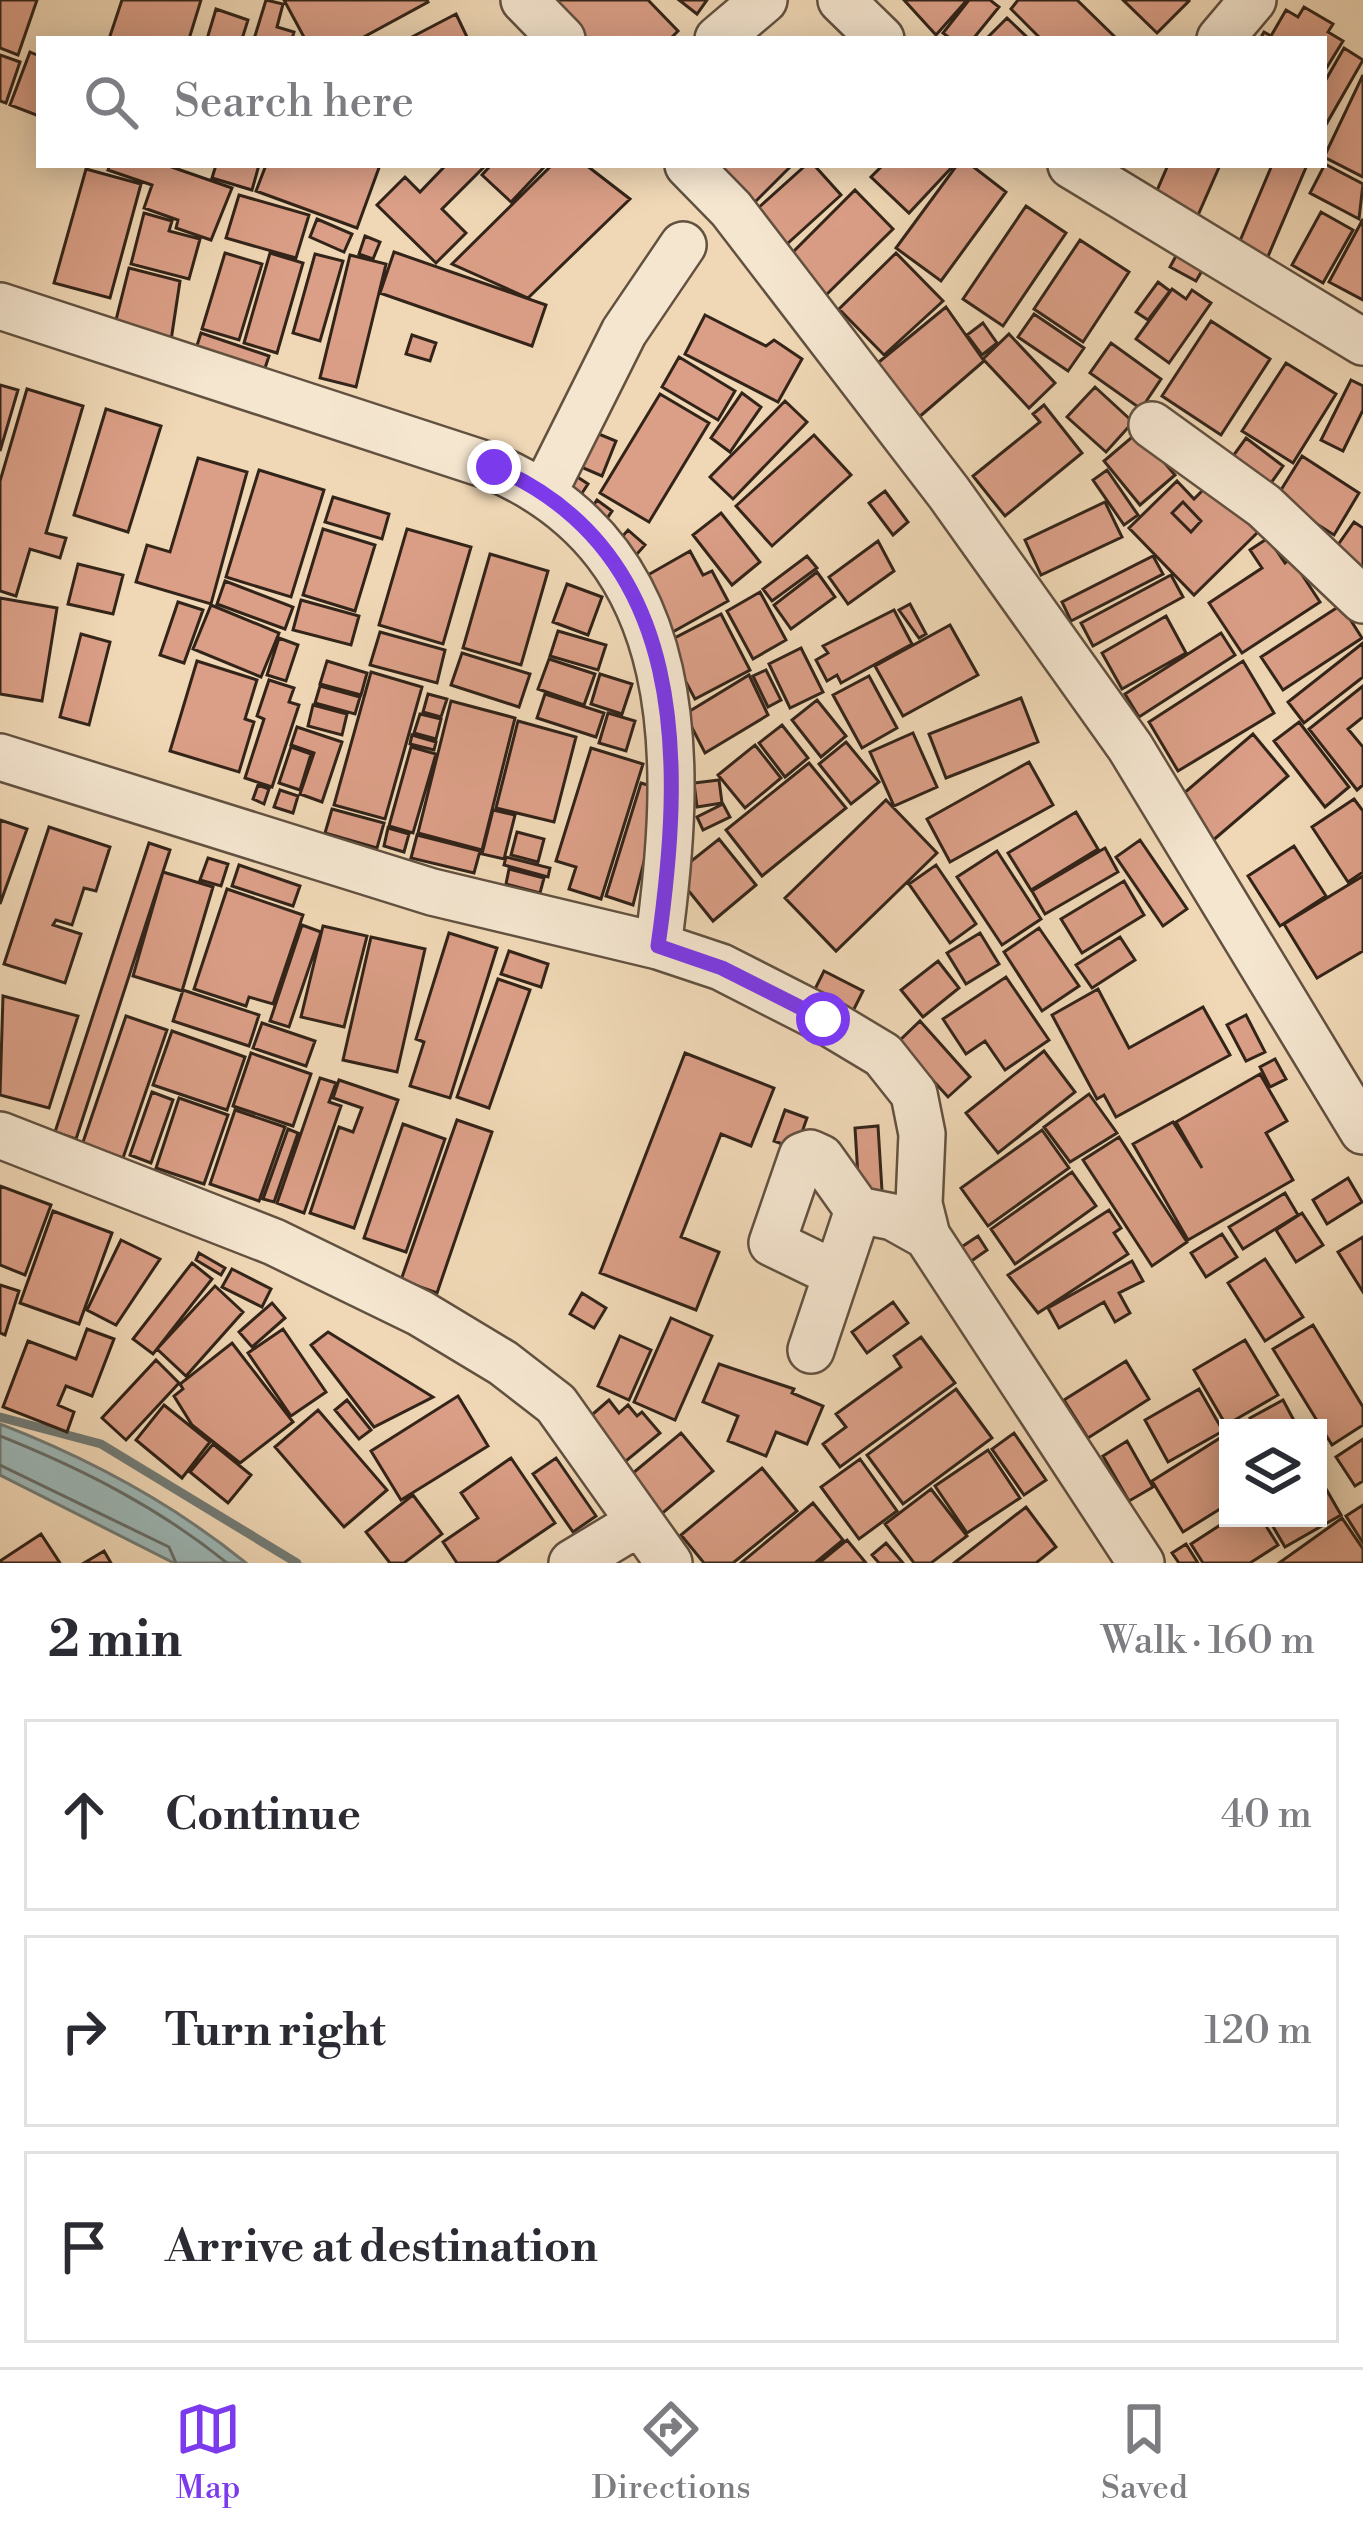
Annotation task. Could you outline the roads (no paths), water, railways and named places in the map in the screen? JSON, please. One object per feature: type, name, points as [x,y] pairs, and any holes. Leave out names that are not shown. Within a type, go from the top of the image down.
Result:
[{"type":"street","points":[[524,0],[559,36]]},
{"type":"street","points":[[722,36],[764,0]]},
{"type":"street","points":[[841,0],[878,36]]},
{"type":"street","points":[[1223,36],[1253,0]]},
{"type":"street","points":[[691,168],[731,209],[949,493],[1130,747],[1363,1130]]},
{"type":"street","points":[[1100,172],[1363,342]]},
{"type":"street","points":[[544,492],[624,332],[683,244]]},
{"type":"street","points":[[0,306],[494,467],[569,510],[611,555],[640,608],[660,664],[670,725],[672,792],[658,946]]},
{"type":"street","points":[[1152,425],[1264,506],[1363,600]]},
{"type":"street","points":[[0,757],[432,892],[658,946],[722,968],[884,1054],[914,1094],[922,1135],[919,1204],[927,1236],[1141,1563]]},
{"type":"street","points":[[0,1135],[274,1242],[420,1313],[503,1363],[556,1404],[669,1563]]},
{"type":"street","points":[[834,1273],[772,1243],[802,1156],[810,1153],[821,1158],[858,1210],[893,1217],[927,1236]]},
{"type":"street","points":[[811,1350],[858,1210]]},
{"type":"street","points":[[572,1563],[640,1522]]},
{"type":"water","points":[[0,1424],[129,1484],[189,1520],[246,1563],[174,1563],[0,1475]]},
{"type":"waterway","points":[[0,1417],[101,1444],[297,1563]]}]
